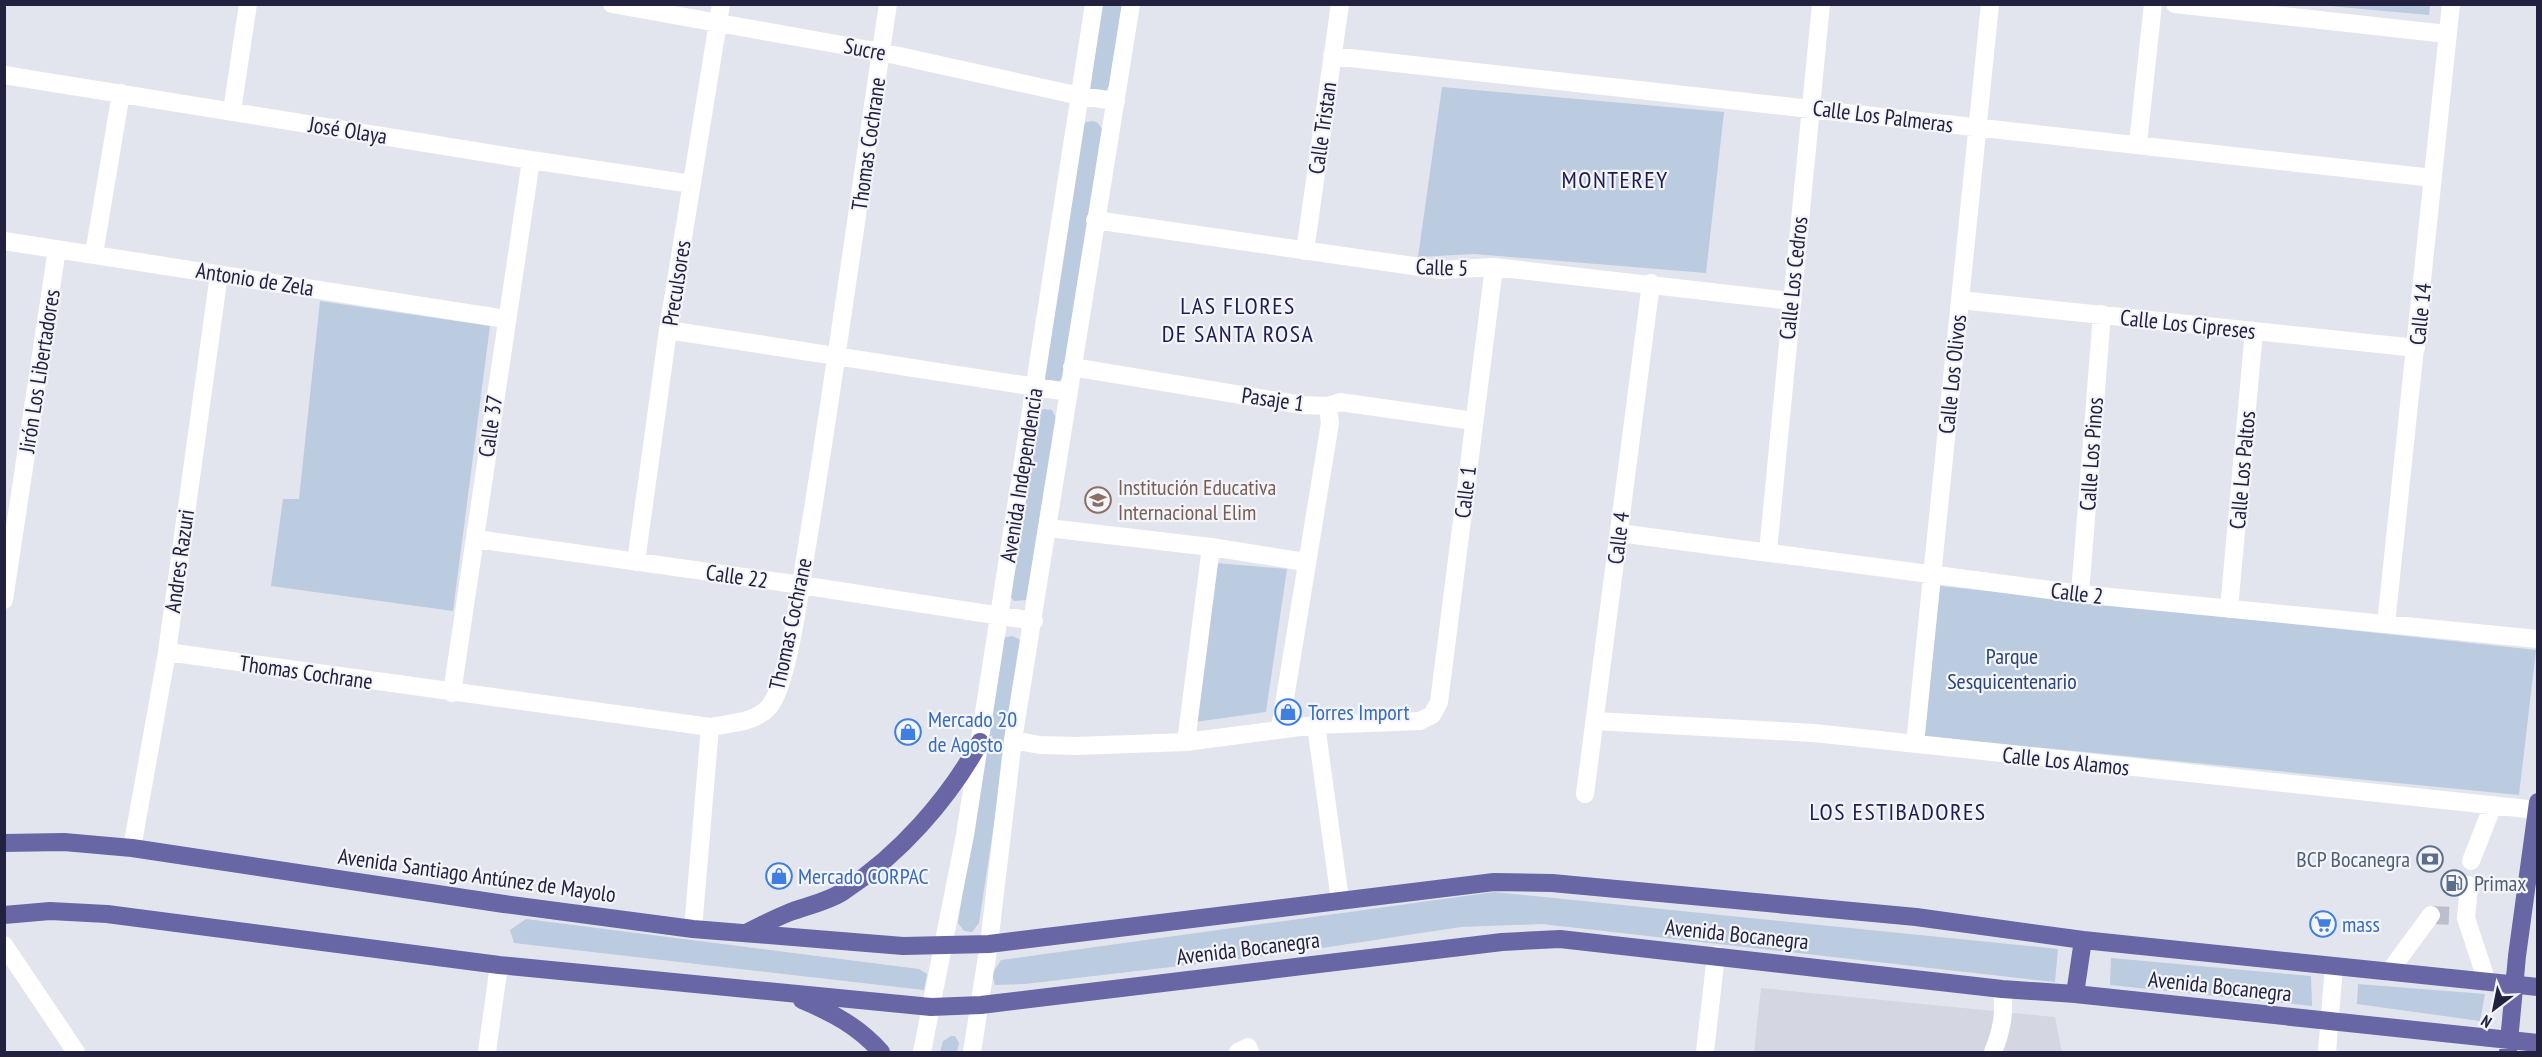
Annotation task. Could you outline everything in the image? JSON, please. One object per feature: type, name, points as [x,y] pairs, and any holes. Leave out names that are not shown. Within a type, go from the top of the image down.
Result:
[{"type":"main road","points":[[746,933],[785,914],[842,893],[892,854],[944,798],[965,769],[980,742]]},
{"type":"main road","points":[[2509,1046],[2514,985],[2537,806]]},
{"type":"main road","name":"Avenida Santiago Antúnez de Mayolo","points":[[4,843],[64,842],[132,848],[492,903],[693,929],[903,946],[944,944]]},
{"type":"main road","name":"Avenida Bocanegra","points":[[944,944],[989,944],[1494,882],[1552,883],[1916,917],[2083,940],[2538,987]]},
{"type":"main road","points":[[4,915],[50,911],[107,914],[499,965],[931,1007]]},
{"type":"main road","name":"Avenida Bocanegra","points":[[931,1007],[981,1005],[1502,942],[1560,939],[2002,989],[2075,994],[2330,1022],[2509,1046],[2538,1043]]},
{"type":"main road","points":[[2075,994],[2083,940]]},
{"type":"main road","points":[[784,993],[836,1014],[868,1037],[881,1053]]},
{"type":"street","points":[[232,111],[248,4]]},
{"type":"street","name":"Sucre","points":[[612,4],[720,13],[1080,96],[1116,101]]},
{"type":"street","name":"Thomas Cochrane","points":[[166,652],[710,727],[754,719],[769,707],[781,686],[801,585],[838,356],[888,4]]},
{"type":"street","name":"Avenida Independencia","points":[[922,1053],[980,742],[1094,4]]},
{"type":"street","name":"Avenida Independencia","points":[[972,1053],[989,944],[1013,740],[1034,621],[1095,220],[1131,4]]},
{"type":"street","name":"Calle Tristan","points":[[1305,251],[1340,4]]},
{"type":"street","name":"Calle Los Cedros","points":[[1768,551],[1821,4]]},
{"type":"street","name":"Calle Los Olivos","points":[[1915,744],[1990,4]]},
{"type":"street","points":[[2138,143],[2153,4]]},
{"type":"street","points":[[2175,4],[2446,34]]},
{"type":"street","name":"Calle 14","points":[[2386,624],[2416,348],[2446,34],[2451,4]]},
{"type":"street","name":"Preculsores","points":[[636,562],[668,330],[720,13]]},
{"type":"street","name":"Calle Los Palmeras","points":[[1332,56],[2138,143],[2433,178]]},
{"type":"street","name":"José Olaya","points":[[4,75],[692,184]]},
{"type":"street","points":[[94,254],[121,93]]},
{"type":"street","name":"Calle 37","points":[[452,693],[531,160]]},
{"type":"street","name":"Calle 5","points":[[1095,220],[1441,270],[1494,267],[1651,283],[1791,301]]},
{"type":"street","name":"Antonio de Zela","points":[[4,241],[506,319]]},
{"type":"street","name":"Jirón Los Libertadores","points":[[4,600],[57,249]]},
{"type":"street","name":"Calle 1","points":[[1316,724],[1420,721],[1432,715],[1439,702],[1494,267]]},
{"type":"street","name":"Andres Razuri","points":[[132,848],[166,652],[219,274]]},
{"type":"street","name":"Calle 4","points":[[1585,794],[1651,283]]},
{"type":"street","name":"Calle Los Cipreses","points":[[1960,300],[2416,348]]},
{"type":"street","name":"Calle Los Pinos","points":[[2080,594],[2102,314]]},
{"type":"street","points":[[668,330],[1068,392]]},
{"type":"street","name":"Calle Los Paltos","points":[[2229,609],[2254,331]]},
{"type":"street","name":"Pasaje 1","points":[[1072,367],[1302,405],[1328,406],[1340,402],[1474,421]]},
{"type":"street","points":[[1280,729],[1305,562],[1330,423],[1328,406]]},
{"type":"street","points":[[1048,528],[1211,547],[1305,562]]},
{"type":"street","name":"Calle 2","points":[[1619,533],[2080,594],[2538,639]]},
{"type":"street","name":"Calle 22","points":[[476,539],[1034,621]]},
{"type":"street","points":[[1186,742],[1211,547]]},
{"type":"street","name":"Calle Los Alamos","points":[[1595,721],[1814,733],[2493,805],[2537,806]]},
{"type":"street","points":[[1013,740],[1040,745],[1076,746],[1186,742],[1316,724],[1340,900]]},
{"type":"street","points":[[693,929],[710,727]]},
{"type":"street","points":[[2472,861],[2493,805]]},
{"type":"street","points":[[2469,885],[2461,917],[2487,982]]},
{"type":"street","points":[[2389,972],[2432,915]]},
{"type":"street","points":[[4,945],[75,1053]]},
{"type":"street","points":[[1705,1053],[1716,956]]},
{"type":"street","points":[[487,1053],[499,965]]},
{"type":"street","points":[[2327,1053],[2334,966]]},
{"type":"street","points":[[1993,1053],[2002,1029],[2004,1010],[2002,989]]},
{"type":"street","points":[[1238,1053],[1248,1047],[1250,1053]]},
{"type":"shaded area","points":[[1761,988],[2055,1017],[2062,1052],[1754,1052]]},
{"type":"green space","points":[[2430,4],[2429,15],[2318,5]]},
{"type":"green space","points":[[1102,5],[1122,5],[1109,86],[1106,91],[1090,91]]},
{"type":"green space","points":[[1442,87],[1724,112],[1706,273],[1474,254],[1418,257]]},
{"type":"green space","points":[[1086,122],[1098,123],[1103,131],[1064,375],[1058,383],[1046,380],[1043,375],[1081,128]]},
{"type":"green space","points":[[320,301],[490,326],[453,611],[271,586],[283,499],[299,499]]},
{"type":"green space","points":[[1044,409],[1052,410],[1056,418],[1026,600],[1014,601],[1010,596],[1038,412]]},
{"type":"green space","points":[[1216,563],[1287,569],[1266,712],[1195,722]]},
{"type":"green space","name":"Parque Sesquicentenario","points":[[1940,586],[2536,650],[2519,795],[1924,736]]},
{"type":"green space","points":[[1012,636],[1019,639],[1021,646],[979,923],[972,932],[964,931],[958,923],[1002,638]]},
{"type":"green space","points":[[1494,892],[2058,949],[2055,982],[1542,924],[1461,927],[1282,954],[1025,984],[995,985],[992,974],[1001,960]]},
{"type":"green space","points":[[526,919],[919,969],[927,974],[924,990],[514,943],[510,930]]},
{"type":"green space","points":[[2111,958],[2311,976],[2312,1006],[2110,985]]},
{"type":"green space","points":[[2358,984],[2485,994],[2480,1021],[2357,1004]]},
{"type":"green space","points":[[955,1036],[959,1043],[957,1052],[940,1052],[943,1041]]},
{"type":"tunnel","points":[[2431,915],[2455,916]]},
{"type":"place","name":"Institución Educativa Internacional Elim","points":[[1098,500]]},
{"type":"place","name":"Torres Import","points":[[1288,712]]},
{"type":"place","name":"Mercado 20 de Agosto","points":[[908,732]]},
{"type":"place","name":"BCP Bocanegra","points":[[2430,859]]},
{"type":"place","name":"Mercado CORPAC","points":[[779,876]]},
{"type":"place","name":"Primax","points":[[2454,883]]},
{"type":"place","name":"mass","points":[[2323,924]]},
{"type":"district","name":"MONTEREY","points":[[1615,179]]},
{"type":"district","name":"LAS FLORES DE SANTA ROSA","points":[[1238,319]]},
{"type":"district","name":"LOS ESTIBADORES","points":[[1898,811]]}]
